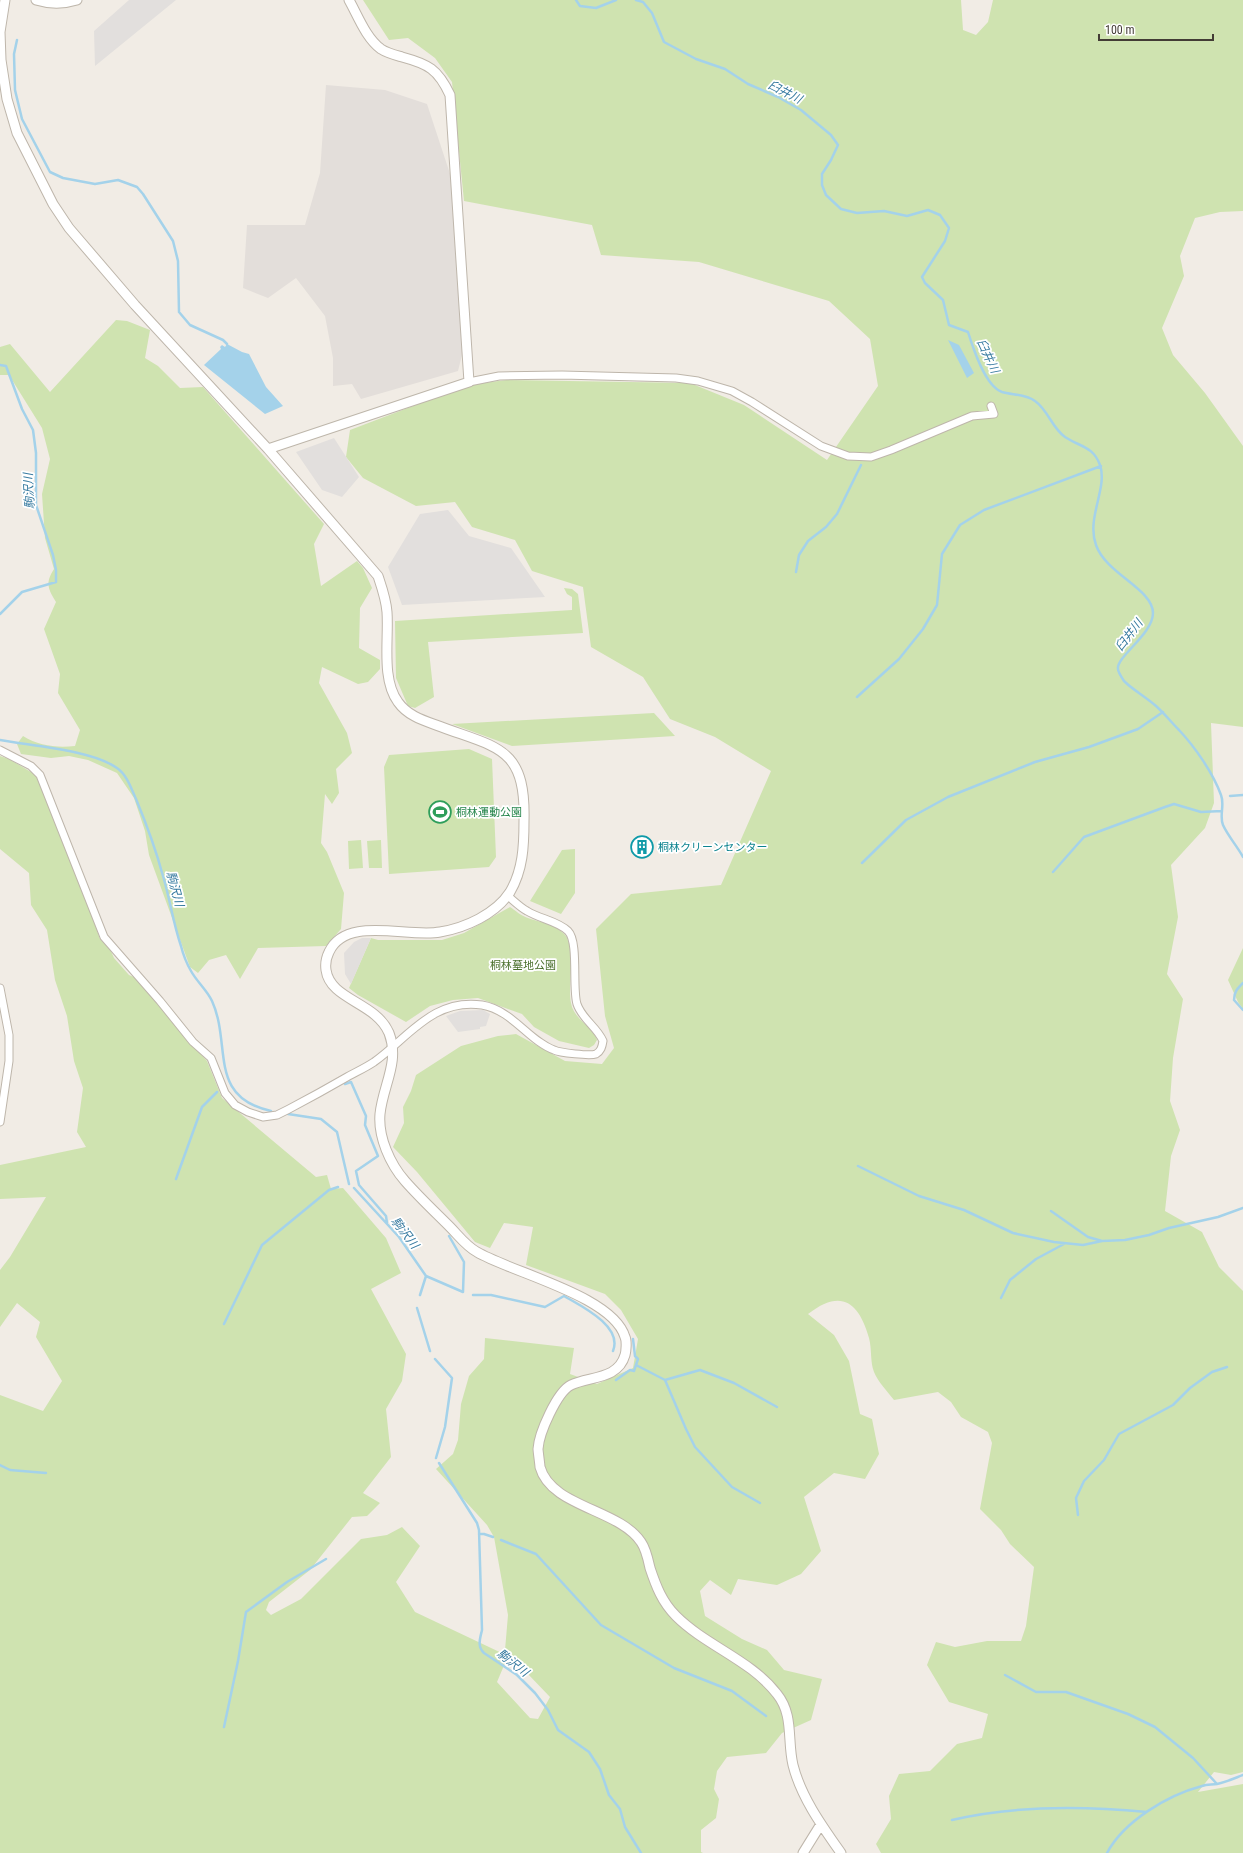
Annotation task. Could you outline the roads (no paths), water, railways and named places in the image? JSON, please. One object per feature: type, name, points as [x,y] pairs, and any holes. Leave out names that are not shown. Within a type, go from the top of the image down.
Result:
[{"type":"street","points":[[0,6],[5,0]]},
{"type":"street","points":[[5,0],[0,32],[7,99],[17,133],[54,204],[69,228],[136,305],[268,449],[378,576],[384,591],[387,609],[389,684],[401,707],[416,718],[497,747],[509,756],[518,772],[523,794],[524,814],[522,859],[518,875],[508,896],[480,918],[462,926],[438,932],[420,933],[360,931],[341,936],[327,957],[326,965],[329,980],[342,994],[370,1010],[387,1028],[393,1046],[393,1065],[380,1117],[381,1130],[393,1167],[405,1182],[475,1251],[578,1296],[600,1308],[610,1315],[626,1338],[626,1352],[621,1365],[608,1374],[567,1387],[558,1399],[545,1425],[538,1450],[540,1466],[545,1480],[556,1490],[630,1530],[643,1544],[661,1598],[675,1615],[699,1636],[753,1672],[779,1696],[788,1713],[794,1769],[804,1794],[821,1824],[841,1853]]},
{"type":"street","points":[[36,0],[57,3],[77,0]]},
{"type":"street","points":[[349,0],[370,38],[382,50],[421,62],[432,68],[443,80],[450,95],[469,382]]},
{"type":"street","points":[[268,449],[469,382],[499,376],[562,375],[676,378],[698,381],[732,391],[821,446],[848,456],[871,457],[972,416],[994,414],[991,406]]},
{"type":"street","points":[[0,750],[31,766],[40,775],[104,937],[160,1001],[193,1042],[211,1058],[225,1094],[235,1105],[248,1112],[263,1117],[277,1115],[373,1062],[416,1026],[436,1013],[455,1006],[483,1005],[495,1010],[515,1021],[554,1051],[595,1054],[600,1051],[603,1041],[599,1032],[583,1015],[577,1004],[573,944],[570,933],[562,926],[527,911],[508,896]]},
{"type":"street","points":[[0,988],[9,1035],[9,1061],[0,1122]]},
{"type":"street","points":[[803,1853],[821,1824]]},
{"type":"water","points":[[948,340],[959,345],[974,373],[967,378]]},
{"type":"water","points":[[227,344],[249,354],[266,387],[283,406],[265,414],[204,365],[221,349],[220,347],[222,345],[225,347]]},
{"type":"waterway","name":"臼井川","points":[[576,0],[580,6],[596,8],[616,0]]},
{"type":"waterway","name":"臼井川","points":[[636,0],[643,2],[652,13],[664,42],[696,59],[725,69],[748,84],[778,97],[801,110],[831,135],[838,145],[822,174],[822,185],[826,195],[841,209],[857,213],[884,211],[907,216],[928,210],[940,215],[949,228],[945,241],[922,277],[925,283],[943,300],[949,325],[968,332],[980,366],[990,382],[1002,392],[1023,396],[1035,401],[1065,437],[1090,450],[1097,459],[1102,474],[1094,524],[1096,545],[1101,555],[1109,564],[1146,596],[1151,604],[1153,613],[1147,629],[1119,664],[1119,672],[1124,681],[1165,715],[1197,752],[1213,778],[1221,795],[1223,825],[1243,857]]},
{"type":"waterway","points":[[17,40],[14,54],[15,90],[22,119],[50,172],[63,178],[95,184],[118,180],[137,187],[173,241],[178,261],[179,312],[190,325],[223,340],[227,344]]},
{"type":"waterway","name":"駒沢川","points":[[0,365],[6,366],[22,409],[33,430],[36,453],[36,505],[53,555],[56,570],[56,582],[22,592],[0,614]]},
{"type":"waterway","points":[[796,572],[799,555],[808,541],[826,527],[837,514],[861,465]]},
{"type":"waterway","points":[[857,697],[899,659],[923,629],[937,605],[942,554],[960,525],[984,510],[1101,466]]},
{"type":"waterway","points":[[862,863],[906,820],[948,797],[1035,762],[1089,747],[1138,729],[1163,712]]},
{"type":"waterway","name":"駒沢川","points":[[0,740],[93,757],[117,768],[123,774],[136,799],[154,847],[185,959],[193,975],[212,1001],[218,1018],[225,1067],[229,1082],[238,1094],[251,1104],[271,1111]]},
{"type":"waterway","points":[[1230,796],[1243,795]]},
{"type":"waterway","points":[[1053,872],[1084,837],[1165,807],[1174,804],[1201,812],[1222,811]]},
{"type":"waterway","name":"臼井川","points":[[1243,983],[1236,991],[1234,1000],[1243,1010]]},
{"type":"waterway","points":[[345,1084],[351,1082],[366,1116],[365,1125],[378,1156],[356,1171],[359,1185],[386,1216],[387,1223]]},
{"type":"waterway","points":[[176,1179],[202,1107],[217,1092]]},
{"type":"waterway","name":"駒沢川","points":[[288,1114],[321,1119],[337,1132],[349,1184]]},
{"type":"waterway","points":[[858,1166],[919,1196],[964,1210],[1013,1233],[1054,1242],[1083,1245],[1102,1241]]},
{"type":"waterway","points":[[224,1324],[262,1245],[329,1190],[338,1187]]},
{"type":"waterway","name":"駒沢川","points":[[354,1188],[399,1237],[426,1276],[420,1295]]},
{"type":"waterway","points":[[1051,1211],[1088,1237],[1102,1241],[1125,1240],[1149,1235],[1169,1228],[1218,1217],[1243,1208]]},
{"type":"waterway","points":[[426,1276],[463,1292],[464,1262],[449,1236]]},
{"type":"waterway","points":[[1001,1298],[1010,1280],[1036,1259],[1064,1244]]},
{"type":"waterway","points":[[473,1295],[491,1295],[545,1307],[564,1296],[590,1311],[606,1325],[612,1333],[614,1342],[613,1351]]},
{"type":"waterway","name":"駒沢川","points":[[417,1308],[430,1351]]},
{"type":"waterway","points":[[616,1380],[630,1370],[634,1371],[638,1359],[635,1356],[633,1339]]},
{"type":"waterway","name":"駒沢川","points":[[435,1359],[452,1378],[445,1427],[436,1458]]},
{"type":"waterway","points":[[636,1365],[665,1380],[695,1447],[732,1487],[760,1503]]},
{"type":"waterway","points":[[1078,1515],[1076,1498],[1084,1481],[1104,1460],[1119,1434],[1173,1405],[1190,1388],[1212,1372],[1227,1367]]},
{"type":"waterway","points":[[665,1380],[700,1370],[734,1383],[777,1407]]},
{"type":"waterway","name":"駒沢川","points":[[439,1463],[477,1523],[479,1530],[482,1630],[480,1648],[484,1653],[517,1675],[535,1693],[548,1710],[558,1730],[589,1752],[600,1769],[609,1795],[620,1809],[625,1827],[641,1853]]},
{"type":"waterway","points":[[0,1465],[10,1470],[46,1473]]},
{"type":"waterway","points":[[479,1534],[493,1537]]},
{"type":"waterway","points":[[501,1540],[536,1554],[601,1625],[674,1668],[732,1691],[766,1716]]},
{"type":"waterway","points":[[224,1727],[238,1661],[246,1612],[287,1582],[326,1559]]},
{"type":"waterway","points":[[1005,1675],[1036,1692],[1066,1692],[1128,1714],[1155,1727],[1193,1758],[1217,1784]]},
{"type":"waterway","points":[[1107,1853],[1124,1830],[1148,1811],[1161,1803],[1189,1790],[1204,1785],[1220,1783],[1243,1775]]},
{"type":"waterway","points":[[952,1820],[1000,1812],[1049,1808],[1147,1812]]},
{"type":"place","name":"桐林運動公園","points":[[440,812]]},
{"type":"place","name":"桐林クリーンセンター","points":[[642,847]]},
{"type":"park label","name":"桐林墓地公園","points":[[523,965]]}]
